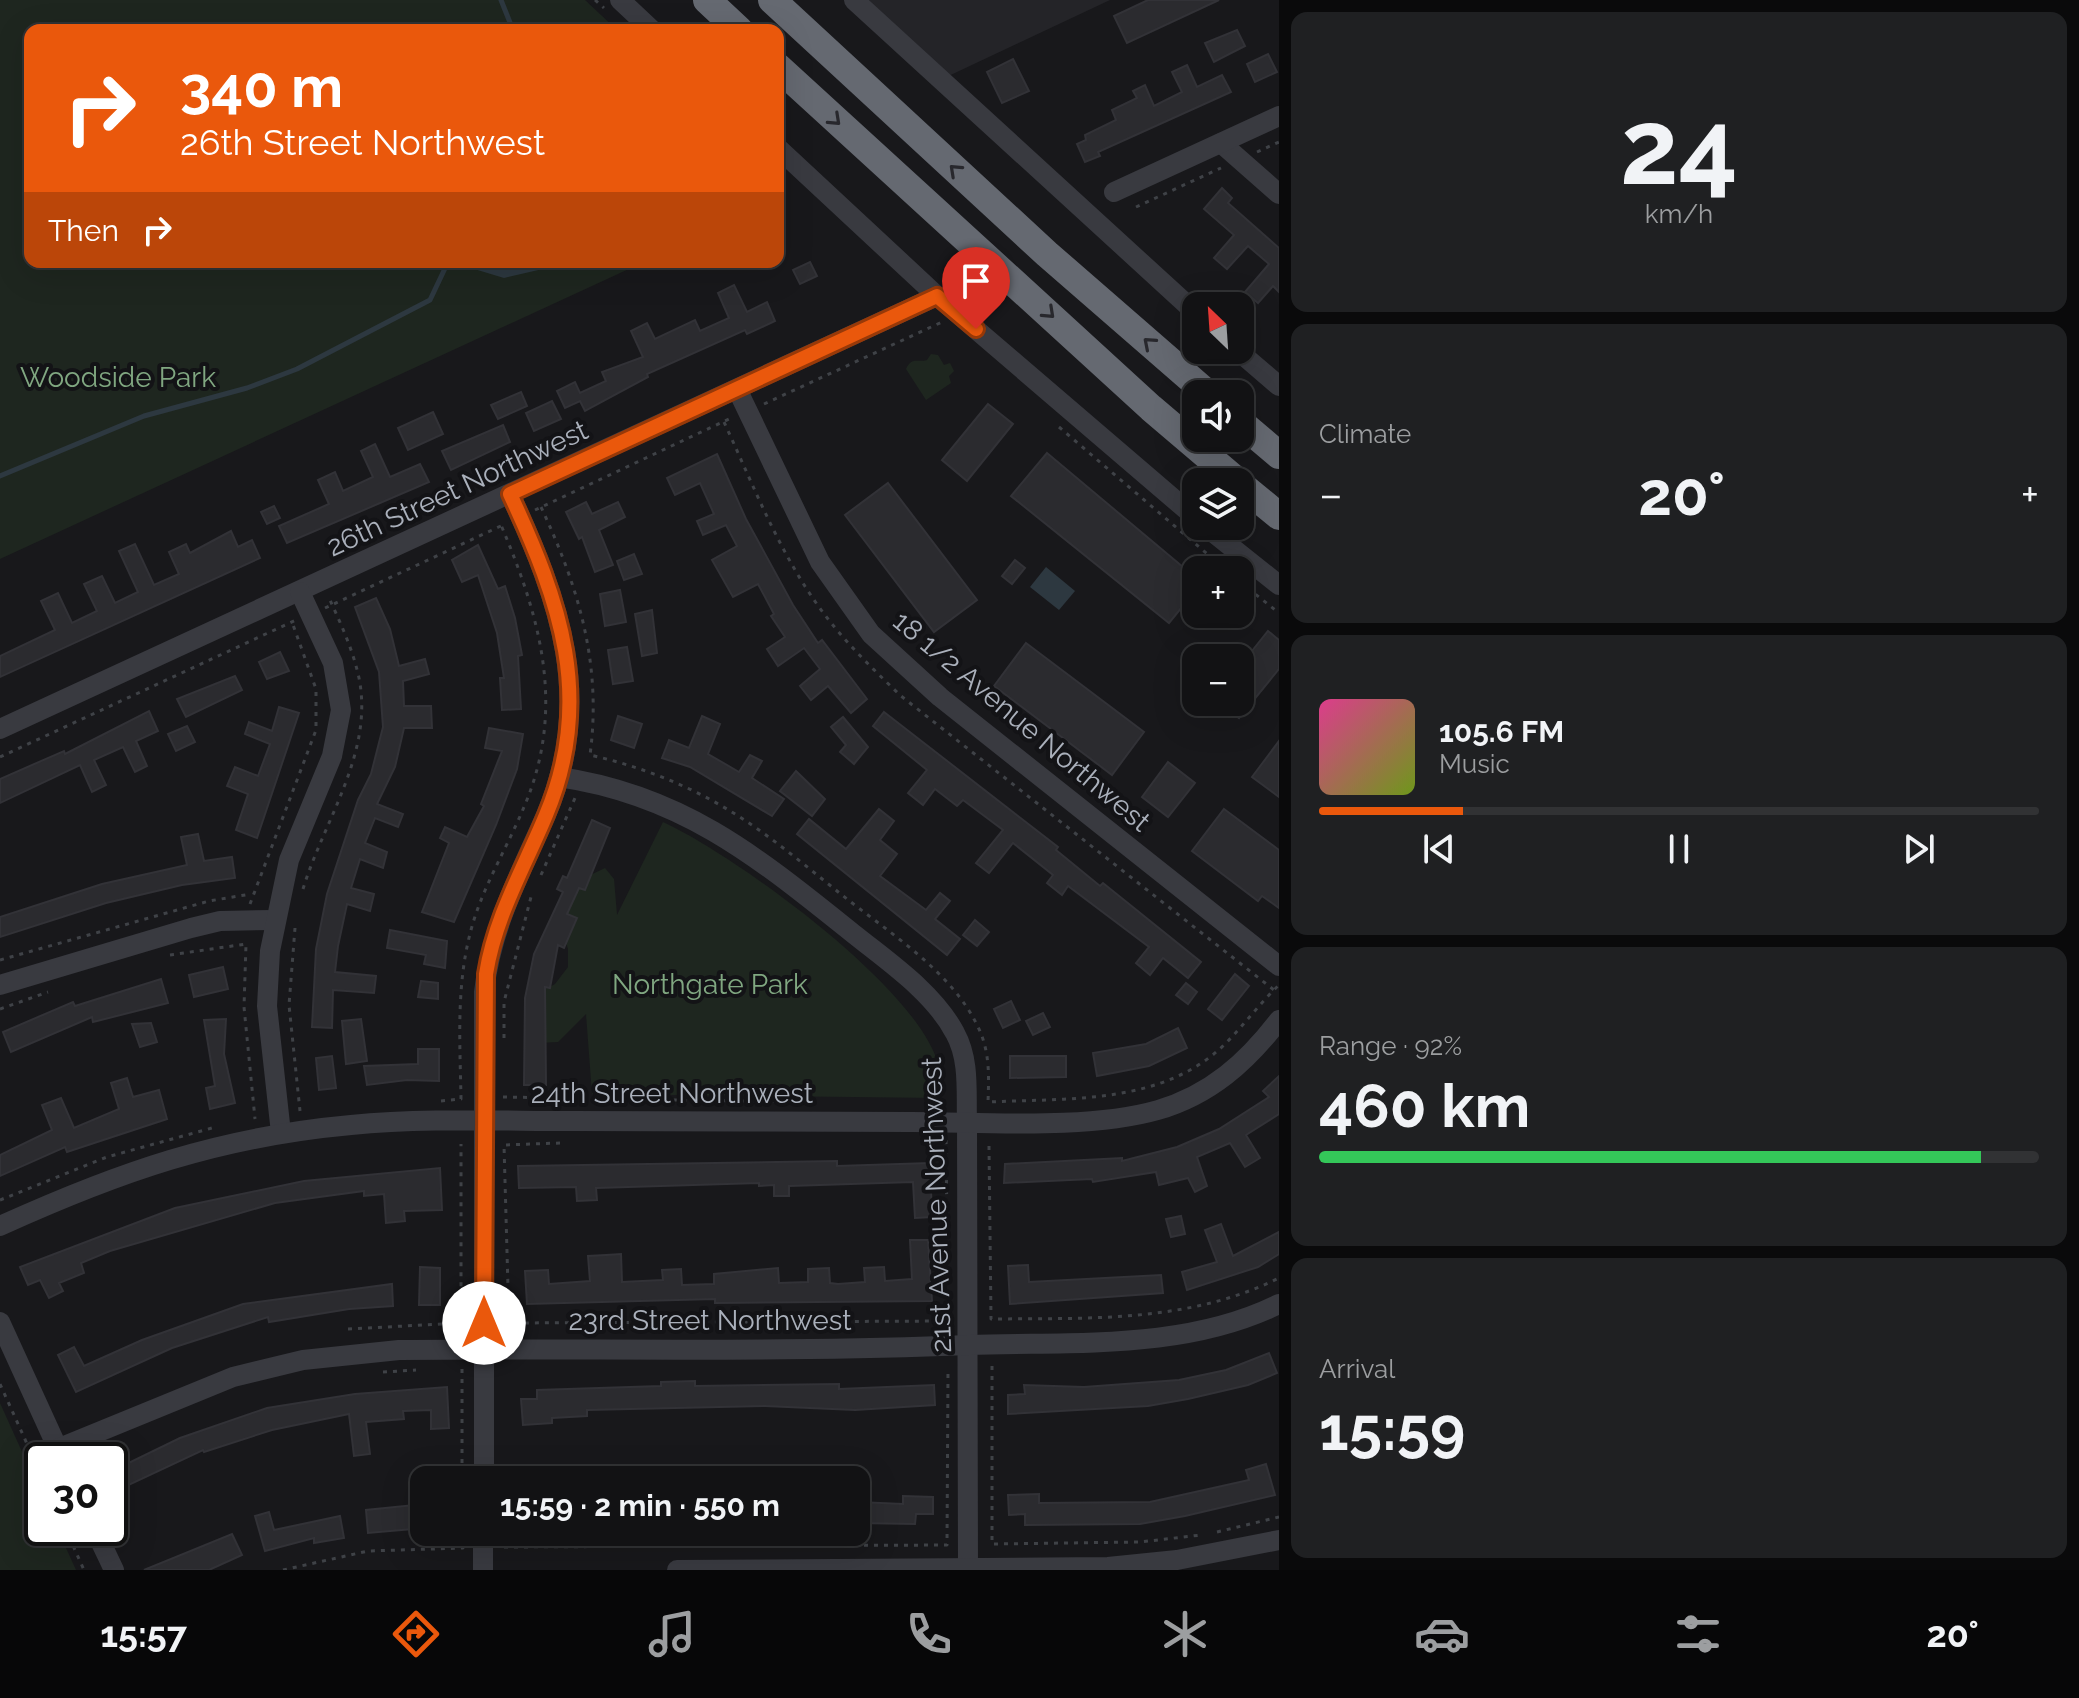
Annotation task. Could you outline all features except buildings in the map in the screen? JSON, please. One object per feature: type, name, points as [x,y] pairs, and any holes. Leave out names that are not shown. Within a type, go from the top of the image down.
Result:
[{"type":"highway","points":[[707,0],[733,24]]},
{"type":"highway","points":[[772,0],[1047,254],[1192,380]]},
{"type":"highway","points":[[784,72],[1151,408],[1221,468]]},
{"type":"highway","points":[[1254,434],[1279,455]]},
{"type":"highway","points":[[1254,495],[1279,516]]},
{"type":"street","points":[[620,0],[646,24]]},
{"type":"street","points":[[854,0],[1182,300]]},
{"type":"street","points":[[1114,192],[1279,116]]},
{"type":"street","points":[[1221,143],[1279,194]]},
{"type":"street","points":[[784,154],[937,296],[1182,506]]},
{"type":"street","name":"26th Street Northwest","points":[[0,729],[738,391],[937,296]]},
{"type":"street","points":[[1253,364],[1279,386]]},
{"type":"street","name":"18 1/2 Avenue Northwest","points":[[738,391],[820,562],[871,634],[940,697],[1279,966]]},
{"type":"street","points":[[484,1466],[484,992],[490,949],[559,777],[570,700],[563,626],[541,561],[510,494]]},
{"type":"street","points":[[1223,540],[1279,585]]},
{"type":"street","points":[[281,1133],[267,1006],[274,920],[289,860],[339,734],[341,710],[333,663],[300,592]]},
{"type":"street","name":"21st Avenue Northwest","points":[[559,777],[620,788],[709,826],[759,858],[885,959],[932,1003],[956,1034],[966,1066],[968,1569]]},
{"type":"street","points":[[0,985],[220,921],[274,920]]},
{"type":"street","name":"24th Street Northwest","points":[[0,1226],[161,1161],[281,1133],[394,1122],[967,1123],[1072,1120],[1158,1110],[1197,1094],[1231,1073],[1279,1020]]},
{"type":"street","name":"23rd Street Northwest","points":[[85,1442],[182,1395],[264,1368],[363,1353],[484,1349],[969,1345],[1172,1336],[1234,1321],[1279,1304]]},
{"type":"street","points":[[0,1322],[55,1442]]},
{"type":"street","points":[[677,1570],[1108,1567],[1226,1561],[1279,1540]]},
{"type":"street","points":[[103,1546],[114,1570]]},
{"type":"street","points":[[483,1546],[483,1570]]},
{"type":"path","points":[[1136,207],[1279,142]]},
{"type":"path","points":[[770,402],[942,322]]},
{"type":"path","points":[[541,507],[724,422]]},
{"type":"path","points":[[303,891],[361,738],[360,681],[354,656],[332,604],[501,525],[540,632],[546,699],[537,771],[467,944],[461,991],[461,1099]]},
{"type":"path","points":[[1254,593],[1279,613]]},
{"type":"path","points":[[0,757],[292,622],[311,670],[318,711],[316,730],[251,894],[209,901],[0,960]]},
{"type":"path","points":[[539,878],[575,798]]},
{"type":"path","points":[[504,1050],[504,1002],[533,890]]},
{"type":"path","points":[[295,924],[289,1005],[300,1115]]},
{"type":"path","points":[[170,955],[246,944],[244,1007],[255,1119]]},
{"type":"path","points":[[988,1102],[1131,1093],[1159,1084],[1191,1069],[1224,1045],[1279,985]]},
{"type":"path","points":[[0,1009],[61,987]]},
{"type":"path","points":[[503,1097],[805,1102]]},
{"type":"path","points":[[560,1143],[504,1145],[509,1323],[948,1321],[946,1122]]},
{"type":"path","points":[[348,1329],[461,1323],[461,1144]]},
{"type":"path","points":[[989,1146],[991,1319],[1119,1317],[1168,1312],[1227,1299],[1279,1278]]},
{"type":"path","points":[[992,1366],[992,1544],[1140,1542],[1203,1535],[1279,1517]]},
{"type":"path","points":[[448,1368],[462,1368],[462,1466]]},
{"type":"path","points":[[380,1372],[422,1369]]},
{"type":"path","points":[[504,1547],[947,1545],[948,1369]]},
{"type":"path","points":[[0,1384],[26,1442]]},
{"type":"path","points":[[73,1546],[84,1570]]},
{"type":"path","points":[[283,1570],[368,1551],[463,1546]]},
{"type":"shaded area","points":[[854,0],[1110,0],[940,80]]},
{"type":"shaded area","points":[[471,268],[547,268],[504,278]]},
{"type":"shaded area","points":[[1046,567],[1075,591],[1059,610],[1030,587]]},
{"type":"green space","name":"Woodside Park","points":[[0,0],[585,0],[611,24],[24,24],[24,268],[631,268],[0,559]]},
{"type":"green space","points":[[931,354],[938,355],[944,365],[950,363],[954,371],[949,376],[951,383],[926,400],[906,369],[910,363],[927,360]]},
{"type":"green space","name":"Northgate Park","points":[[663,822],[734,863],[777,893],[863,964],[898,1000],[925,1035],[939,1067],[940,1098],[592,1094],[586,1014],[558,1042],[537,1043],[533,996],[555,984],[568,967],[568,949],[562,929],[574,883],[605,868],[614,879],[617,915]]},
{"type":"green space","points":[[0,1403],[24,1456],[24,1546],[65,1546],[76,1570],[0,1570]]},
{"type":"waterway","points":[[501,0],[511,24]]},
{"type":"waterway","points":[[0,476],[144,416],[247,388],[297,369],[430,300],[445,268]]},
{"type":"route","points":[[484,1323],[483,1052],[486,974],[494,933],[559,777],[570,700],[563,626],[541,561],[510,494],[738,391],[937,296],[976,329]]}]
